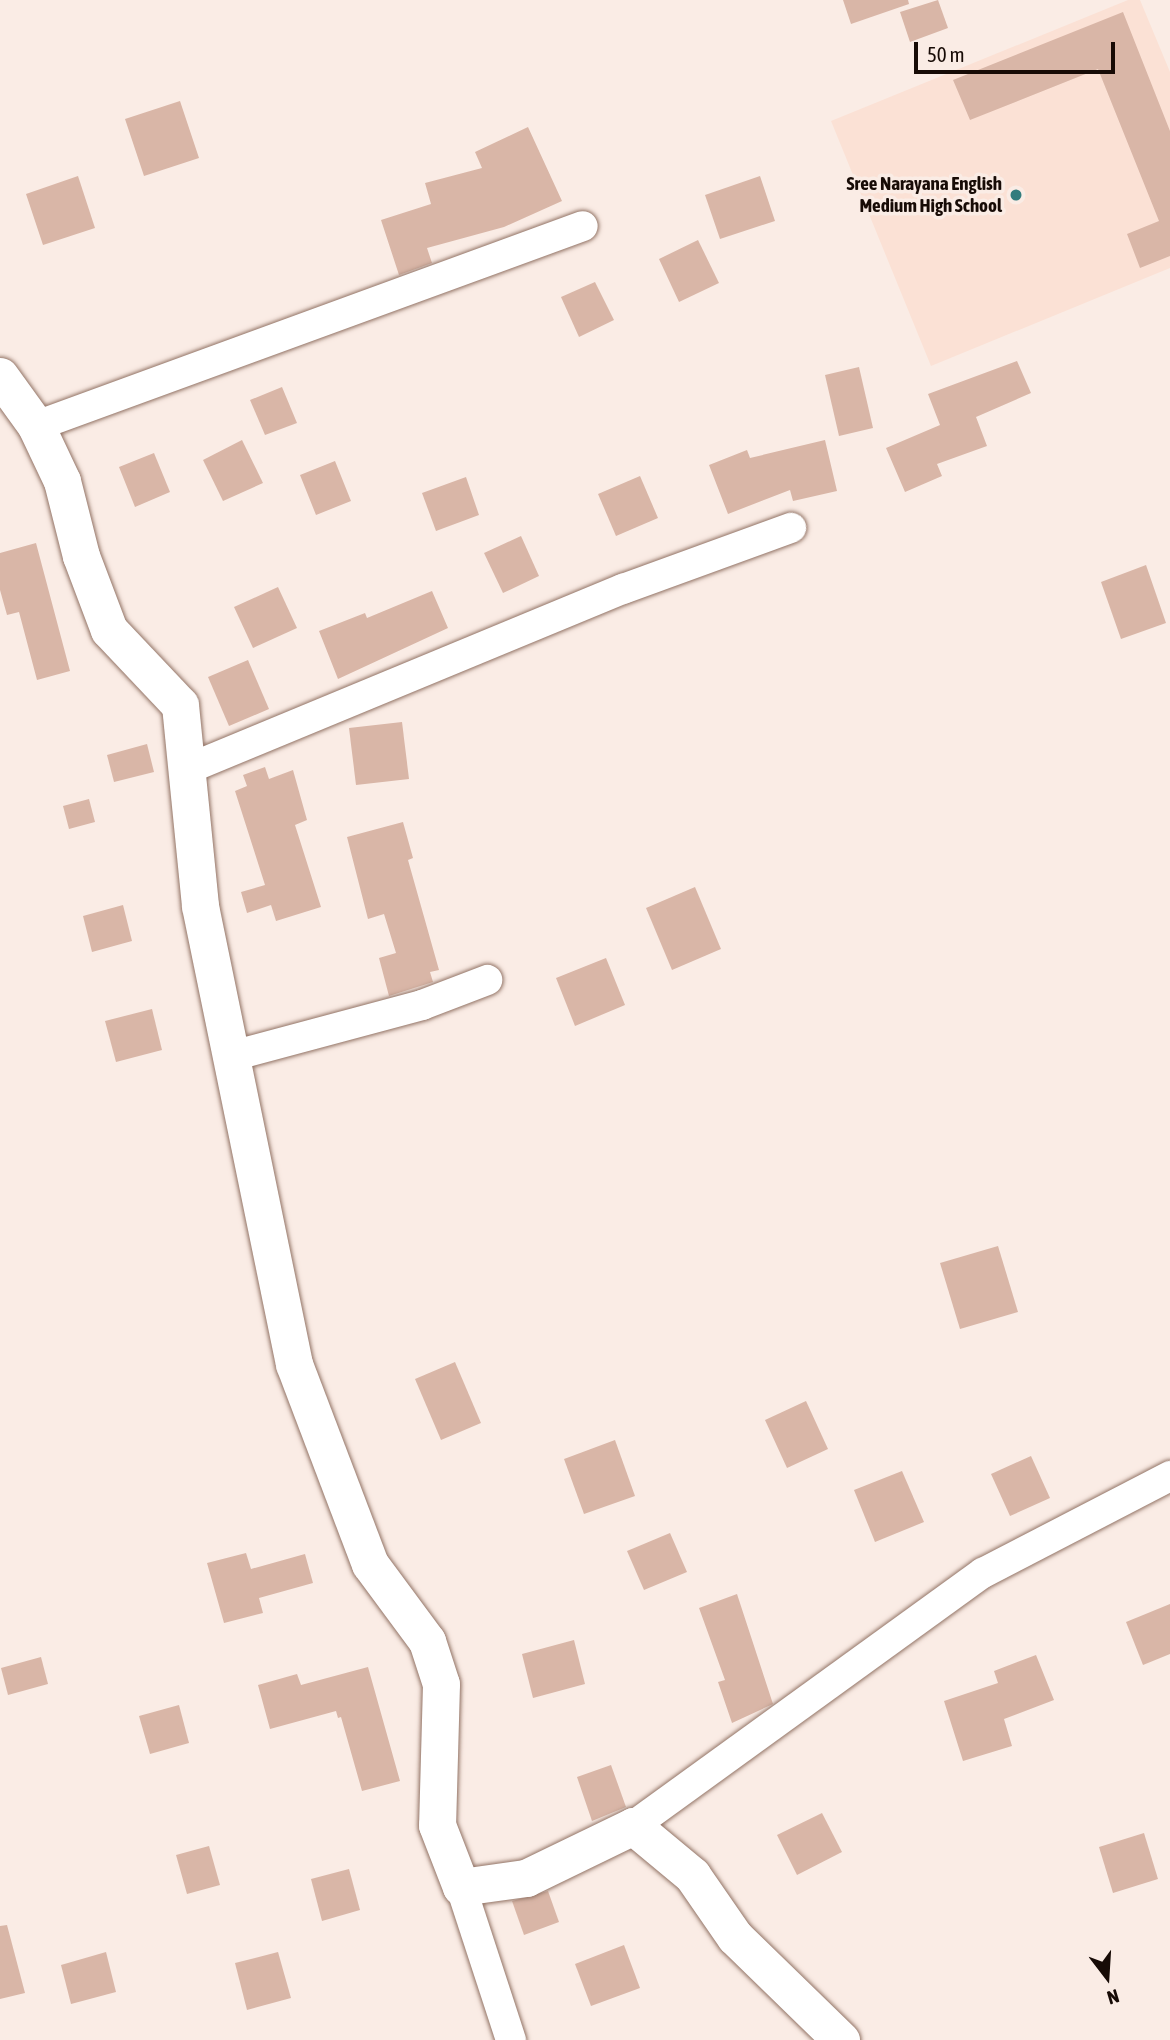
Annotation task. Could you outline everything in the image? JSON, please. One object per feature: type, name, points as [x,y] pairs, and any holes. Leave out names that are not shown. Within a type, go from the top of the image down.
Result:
[{"type":"street","points":[[36,426],[583,226]]},
{"type":"street","points":[[0,376],[36,426],[62,481],[81,555],[109,630],[180,705],[190,768],[200,906],[294,1364],[370,1564],[427,1641],[441,1684],[437,1825],[461,1886],[511,2040]]},
{"type":"street","points":[[190,768],[623,589],[791,528]]},
{"type":"street","points":[[232,1056],[422,1005],[486,981]]},
{"type":"street","points":[[461,1886],[526,1878],[633,1826],[983,1573],[1170,1476]]},
{"type":"street","points":[[633,1826],[692,1875],[735,1937],[841,2040]]},
{"type":"shaded area","name":"Sree Narayana English Medium High School","points":[[1128,0],[1140,0],[1170,72],[1170,268],[931,366],[831,121]]},
{"type":"building","points":[[843,0],[908,0],[909,4],[851,24]]},
{"type":"building","points":[[938,0],[948,28],[910,42],[900,12]]},
{"type":"building","points":[[1123,12],[1170,131],[1170,256],[1140,268],[1127,234],[1159,221],[1098,69],[970,120],[953,80]]},
{"type":"building","points":[[180,101],[199,158],[144,176],[125,119]]},
{"type":"building","points":[[528,127],[562,201],[504,227],[427,248],[432,263],[399,275],[381,220],[431,204],[425,183],[482,168],[475,152]]},
{"type":"building","points":[[78,176],[95,228],[43,245],[26,194]]},
{"type":"building","points":[[760,176],[775,221],[720,239],[705,195]]},
{"type":"building","points":[[698,240],[719,283],[679,302],[659,259]]},
{"type":"building","points":[[595,282],[614,320],[579,337],[561,297]]},
{"type":"building","points":[[1017,361],[1031,393],[976,417],[987,446],[937,464],[942,476],[905,492],[886,448],[940,425],[928,394]]},
{"type":"building","points":[[859,367],[873,428],[839,436],[825,375]]},
{"type":"building","points":[[282,387],[297,423],[265,435],[250,400]]},
{"type":"building","points":[[242,440],[263,483],[223,501],[203,460]]},
{"type":"building","points":[[825,440],[837,491],[793,501],[790,490],[728,514],[709,465],[747,450],[750,458]]},
{"type":"building","points":[[154,453],[170,492],[135,507],[119,467]]},
{"type":"building","points":[[335,461],[351,501],[316,515],[300,475]]},
{"type":"building","points":[[640,476],[658,518],[616,536],[598,494]]},
{"type":"building","points":[[466,477],[479,515],[436,531],[422,493]]},
{"type":"building","points":[[521,536],[539,576],[503,593],[484,553]]},
{"type":"building","points":[[36,543],[70,671],[37,680],[19,612],[7,615],[0,590],[0,553]]},
{"type":"building","points":[[1146,565],[1166,623],[1121,639],[1101,582]]},
{"type":"building","points":[[278,587],[297,628],[253,648],[234,607]]},
{"type":"building","points":[[432,591],[448,628],[338,679],[319,631],[365,613],[367,618]]},
{"type":"building","points":[[248,660],[269,709],[229,726],[208,677]]},
{"type":"building","points":[[402,722],[409,779],[356,785],[349,728]]},
{"type":"building","points":[[147,744],[154,772],[114,782],[107,755]]},
{"type":"building","points":[[265,767],[269,779],[293,770],[307,820],[295,825],[321,907],[276,921],[271,905],[247,913],[241,892],[265,885],[235,791],[247,786],[243,775]]},
{"type":"building","points":[[89,799],[95,822],[69,829],[63,806]]},
{"type":"building","points":[[403,822],[413,858],[408,860],[439,970],[430,972],[433,982],[389,996],[379,958],[396,953],[384,914],[368,919],[347,837]]},
{"type":"building","points":[[695,887],[721,949],[672,970],[646,908]]},
{"type":"building","points":[[123,905],[132,941],[92,952],[83,916]]},
{"type":"building","points":[[606,958],[625,1005],[575,1026],[556,978]]},
{"type":"building","points":[[152,1009],[162,1050],[116,1062],[105,1021]]},
{"type":"building","points":[[998,1246],[1018,1312],[960,1329],[940,1263]]},
{"type":"building","points":[[455,1362],[481,1423],[441,1440],[415,1379]]},
{"type":"building","points":[[806,1401],[828,1449],[787,1468],[765,1420]]},
{"type":"building","points":[[615,1440],[635,1496],[584,1514],[564,1459]]},
{"type":"building","points":[[1031,1456],[1050,1498],[1010,1516],[991,1474]]},
{"type":"building","points":[[902,1471],[924,1522],[875,1542],[854,1490]]},
{"type":"building","points":[[670,1533],[687,1572],[644,1590],[627,1551]]},
{"type":"building","points":[[246,1553],[251,1569],[305,1554],[313,1583],[259,1598],[263,1613],[224,1623],[207,1563]]},
{"type":"building","points":[[737,1594],[773,1704],[732,1723],[718,1682],[725,1680],[699,1608]]},
{"type":"building","points":[[1170,1604],[1170,1654],[1143,1665],[1126,1622]]},
{"type":"building","points":[[574,1640],[585,1684],[533,1698],[522,1654]]},
{"type":"building","points":[[1036,1655],[1054,1700],[1004,1719],[1012,1746],[963,1761],[944,1701],[998,1683],[994,1671]]},
{"type":"building","points":[[41,1657],[48,1684],[8,1695],[1,1668]]},
{"type":"building","points":[[368,1667],[400,1781],[362,1791],[341,1717],[338,1718],[336,1711],[270,1729],[258,1685],[297,1674],[301,1685]]},
{"type":"building","points":[[179,1705],[189,1743],[150,1754],[139,1716]]},
{"type":"building","points":[[611,1765],[626,1807],[592,1821],[577,1777]]},
{"type":"building","points":[[822,1813],[842,1852],[797,1875],[777,1835]]},
{"type":"building","points":[[1144,1833],[1158,1879],[1113,1893],[1099,1847]]},
{"type":"building","points":[[209,1846],[220,1885],[187,1894],[176,1855]]},
{"type":"building","points":[[349,1869],[360,1910],[322,1921],[311,1879]]},
{"type":"building","points":[[548,1891],[559,1922],[524,1935],[512,1901]]},
{"type":"building","points":[[7,1925],[25,1993],[0,1999],[0,1926]]},
{"type":"building","points":[[624,1945],[640,1988],[591,2006],[575,1964]]},
{"type":"building","points":[[106,1952],[116,1992],[71,2004],[61,1965]]},
{"type":"building","points":[[278,1952],[291,1998],[247,2010],[235,1963]]},
{"type":"place","name":"Sree Narayana English Medium High School","points":[[1016,195]]}]
